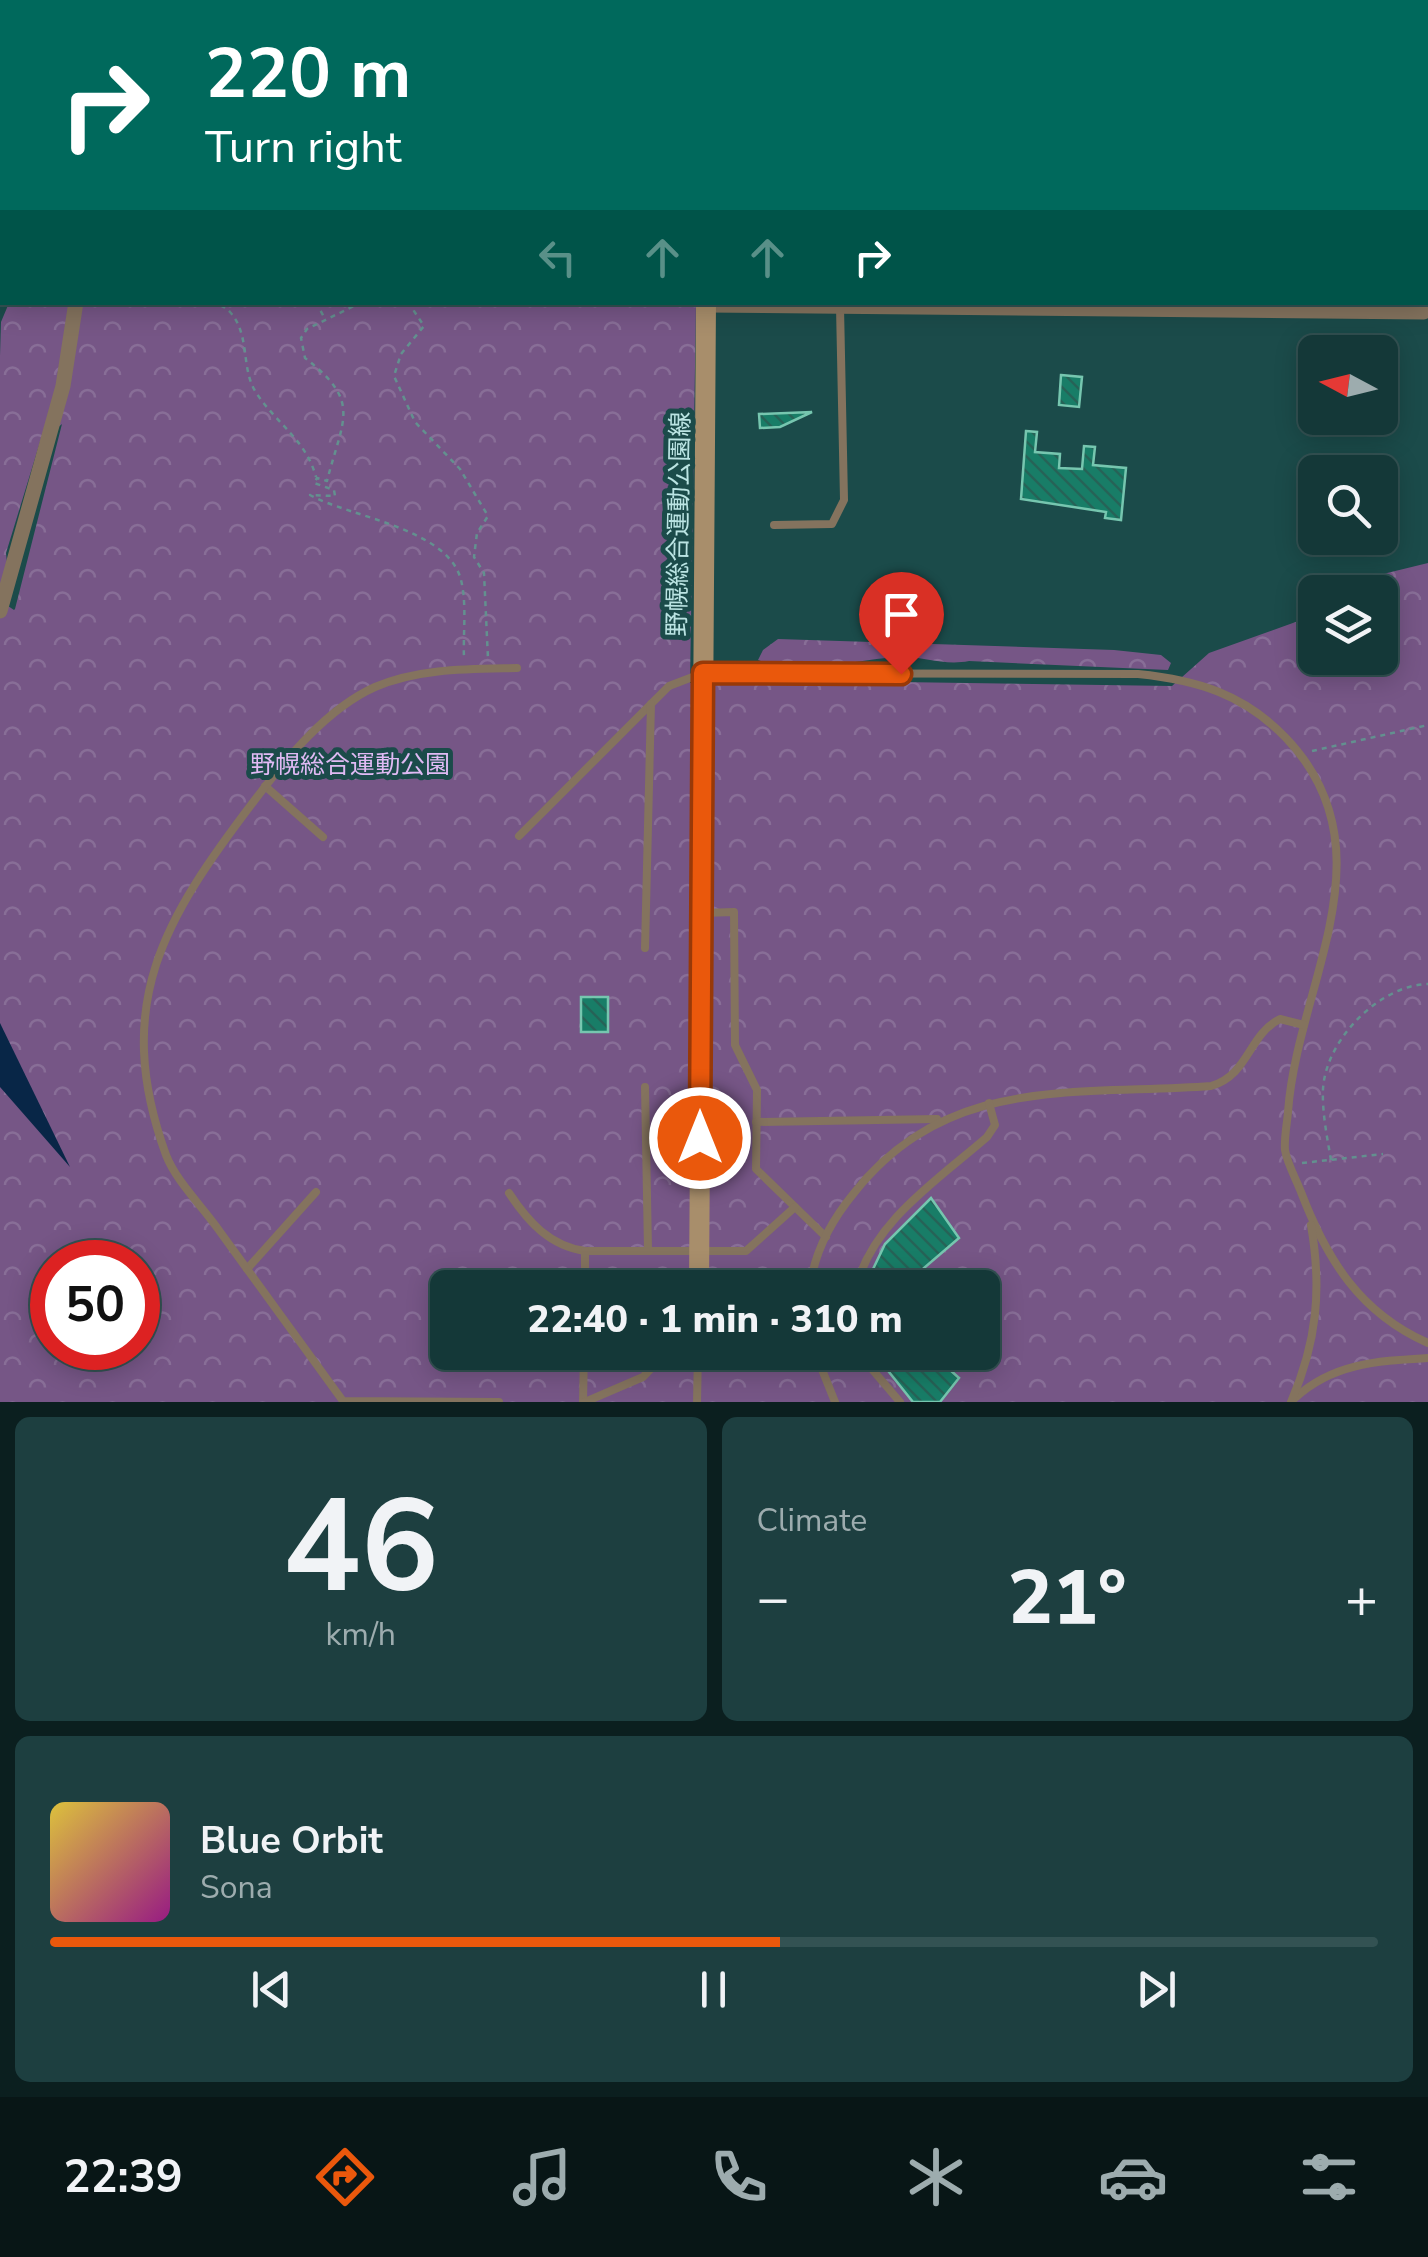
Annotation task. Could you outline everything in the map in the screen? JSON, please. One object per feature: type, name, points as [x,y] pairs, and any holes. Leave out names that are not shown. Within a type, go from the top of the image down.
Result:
[{"type":"main road","name":"野幌総合運動公園線","points":[[699,1270],[706,305]]},
{"type":"street","points":[[0,611],[63,386],[76,305]]},
{"type":"street","points":[[751,305],[1424,312],[1424,305]]},
{"type":"lane","points":[[774,525],[832,524],[844,500],[840,307]]},
{"type":"lane","points":[[499,1402],[342,1401],[168,1159],[151,1102],[145,1026],[152,972],[172,918],[193,881],[308,738],[343,706],[374,688],[408,677],[464,669],[517,668]]},
{"type":"lane","points":[[520,836],[670,686],[703,673],[1170,677],[1216,688],[1236,698],[1260,713],[1301,753],[1327,806],[1339,854],[1337,900],[1290,1078],[1286,1150],[1310,1215],[1352,1291],[1384,1320],[1428,1343]]},
{"type":"lane","points":[[646,948],[651,704]]},
{"type":"lane","points":[[266,786],[323,837]]},
{"type":"lane","points":[[701,913],[734,912],[734,1045],[757,1090],[756,1170],[826,1237]]},
{"type":"lane","points":[[812,1270],[813,1260],[842,1208],[882,1158],[944,1119],[989,1103],[1060,1093],[1211,1086],[1228,1081],[1238,1071],[1271,1023],[1280,1019],[1304,1025]]},
{"type":"lane","points":[[645,1087],[648,1250]]},
{"type":"lane","points":[[860,1270],[892,1220],[988,1136],[995,1125],[989,1103]]},
{"type":"lane","points":[[756,1122],[944,1119]]},
{"type":"lane","points":[[247,1269],[316,1192]]},
{"type":"lane","points":[[508,1193],[548,1237],[568,1248],[586,1251],[746,1251],[794,1207]]},
{"type":"lane","points":[[1291,1401],[1306,1363],[1318,1306],[1319,1272],[1310,1215]]},
{"type":"lane","points":[[585,1270],[586,1251]]},
{"type":"lane","points":[[1291,1401],[1314,1380],[1345,1367],[1428,1358]]},
{"type":"lane","points":[[584,1370],[584,1402],[604,1399],[650,1370]]},
{"type":"lane","points":[[697,1402],[698,1370]]},
{"type":"lane","points":[[822,1370],[835,1402]]},
{"type":"lane","points":[[874,1370],[900,1402]]},
{"type":"path","points":[[222,305],[232,314],[245,342],[256,393],[302,443],[317,478]]},
{"type":"path","points":[[318,305],[326,319]]},
{"type":"path","points":[[317,478],[327,481],[345,411],[341,391],[329,374],[305,358],[300,347],[307,330],[356,305]]},
{"type":"path","points":[[410,305],[424,326],[401,354],[394,376],[415,422],[460,469],[488,516],[477,534],[474,557],[484,573],[488,669]]},
{"type":"path","points":[[317,478],[314,483],[334,490],[335,496],[310,495],[404,531],[451,559],[461,578],[464,669]]},
{"type":"path","points":[[1301,753],[1428,725]]},
{"type":"path","points":[[1331,1160],[1323,1084],[1339,1046],[1370,1006],[1397,989],[1428,984]]},
{"type":"path","points":[[1291,1164],[1384,1154]]},
{"type":"green space","name":"野幌総合運動公園","points":[[8,305],[696,305],[690,683],[728,678],[735,683],[759,680],[1172,686],[1209,653],[1298,621],[1298,675],[1398,675],[1398,575],[1379,575],[1428,563],[1428,1402],[0,1402],[0,356],[1,322]],"holes":[[[62,424],[14,610],[2,602],[8,573],[6,553],[40,442]]]},
{"type":"green space","points":[[778,639],[1114,650],[1161,655],[1171,663],[1168,670],[909,657],[810,667],[758,660],[763,650]]},
{"type":"water","points":[[0,1023],[70,1167],[0,1087]]},
{"type":"building","points":[[1061,375],[1082,377],[1079,407],[1059,405]]},
{"type":"building","points":[[812,412],[780,427],[760,428],[759,414]]},
{"type":"building","points":[[1026,431],[1037,432],[1035,452],[1060,454],[1059,468],[1082,469],[1084,446],[1095,447],[1093,465],[1126,468],[1121,520],[1105,518],[1106,512],[1021,499]]},
{"type":"building","points":[[581,997],[608,997],[608,1032],[581,1032]]},
{"type":"building","points":[[931,1198],[959,1238],[922,1270],[873,1270],[885,1244]]},
{"type":"building","points":[[887,1370],[950,1370],[959,1378],[940,1402],[913,1402]]},
{"type":"route","points":[[700,1138],[703,673],[901,674]]}]
